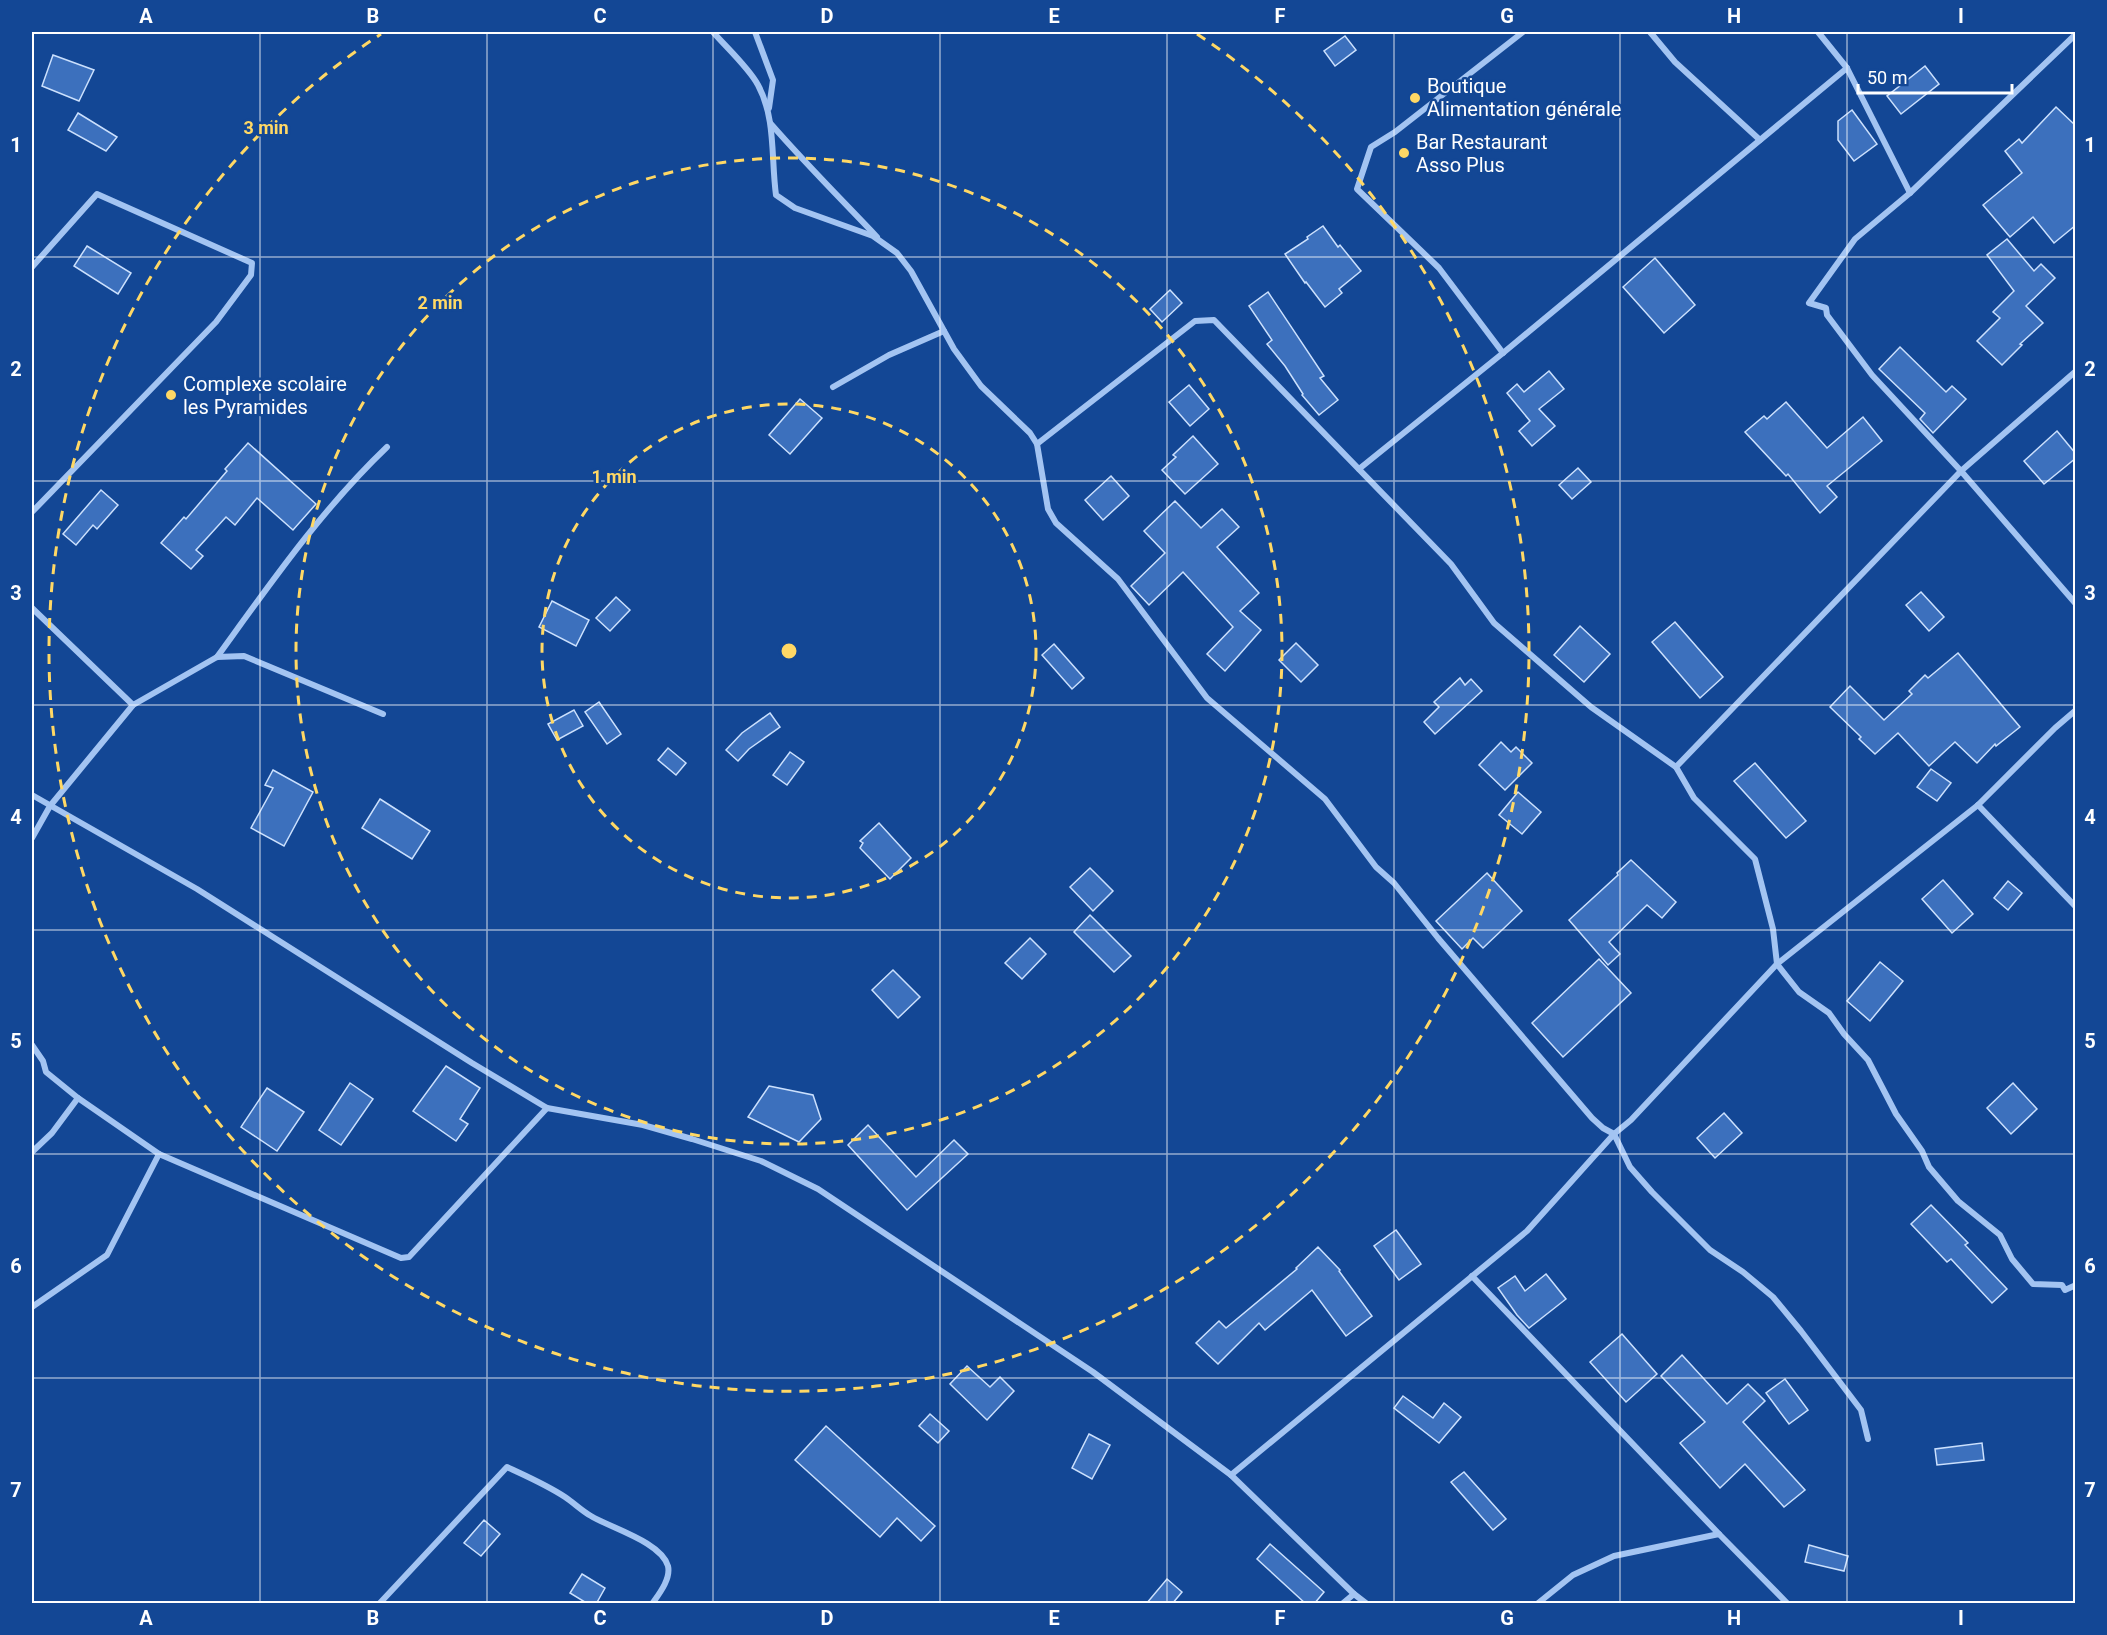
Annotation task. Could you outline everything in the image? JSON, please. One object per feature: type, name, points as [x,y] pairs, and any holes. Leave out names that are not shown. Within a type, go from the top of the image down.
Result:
[{"type":"street","points":[[713,32],[757,82],[768,110],[776,195],[795,208],[873,237],[897,253],[911,271],[954,349],[981,386],[1030,433],[1037,444],[1048,509],[1056,524],[1123,584],[1207,698],[1325,799],[1376,867],[1395,884],[1438,938],[1585,1109],[1603,1128],[1614,1134],[1630,1167],[1652,1192],[1710,1250],[1743,1272],[1773,1297],[1861,1410],[1868,1439]]},
{"type":"street","points":[[755,32],[773,80],[768,110]]},
{"type":"street","points":[[1503,353],[1439,268],[1357,189],[1371,147],[1395,132],[1523,32]]},
{"type":"street","points":[[1650,32],[1675,62],[1760,140]]},
{"type":"street","points":[[1818,32],[1847,68],[1910,193]]},
{"type":"street","points":[[2070,32],[2070,39]]},
{"type":"street","points":[[2076,34],[1910,193],[1855,239],[1809,303],[1826,308],[1827,315],[1872,375],[1961,471],[2076,604]]},
{"type":"street","points":[[1359,469],[1847,68]]},
{"type":"street","points":[[770,124],[803,162],[833,189],[885,245]]},
{"type":"street","points":[[32,267],[98,194],[252,263],[253,268],[251,275],[216,322],[32,512]]},
{"type":"street","points":[[1037,444],[1195,321],[1214,320],[1451,564],[1494,623],[1591,707],[1676,767],[1694,798],[1755,859],[1773,929],[1777,964],[1798,992],[1829,1013],[1844,1034],[1868,1060],[1896,1114],[1922,1151],[1929,1167],[1958,1201],[2000,1235],[2012,1259],[2033,1284],[2062,1285],[2065,1290],[2076,1285]]},
{"type":"street","points":[[833,387],[889,355],[944,332]]},
{"type":"street","points":[[1676,767],[1961,471],[2076,371]]},
{"type":"street","points":[[32,838],[50,806],[133,705],[217,657],[308,533],[357,475],[387,447]]},
{"type":"street","points":[[32,608],[133,705]]},
{"type":"street","points":[[217,657],[244,656],[383,714]]},
{"type":"street","points":[[1231,1475],[1527,1231],[1614,1134],[1631,1120],[1777,964],[1978,805],[2076,710]]},
{"type":"street","points":[[32,795],[197,889],[547,1108],[643,1125],[692,1139],[761,1161],[818,1189],[1094,1372],[1231,1475],[1367,1604]]},
{"type":"street","points":[[1978,805],[2076,907]]},
{"type":"street","points":[[32,1045],[43,1061],[46,1072],[78,1098],[159,1154],[401,1258],[409,1257],[547,1108]]},
{"type":"street","points":[[32,1152],[52,1132],[78,1098]]},
{"type":"street","points":[[32,1307],[107,1255],[159,1154]]},
{"type":"street","points":[[1472,1276],[1788,1604]]},
{"type":"street","points":[[379,1604],[507,1467],[564,1496],[591,1516],[658,1551],[669,1568],[663,1588],[652,1604]]},
{"type":"street","points":[[1537,1604],[1573,1575],[1614,1556],[1719,1534]]},
{"type":"street","points":[[1342,1604],[1354,1594]]},
{"type":"building","points":[[1345,36],[1356,50],[1335,66],[1324,51]]},
{"type":"building","points":[[53,55],[94,70],[79,101],[42,86]]},
{"type":"building","points":[[1925,66],[1939,84],[1901,114],[1887,96]]},
{"type":"building","points":[[2056,107],[2076,126],[2076,225],[2054,243],[2033,217],[2010,237],[1983,205],[2022,173],[2005,151],[2019,139],[2022,143]]},
{"type":"building","points":[[1852,110],[1877,144],[1854,161],[1838,140],[1838,121]]},
{"type":"building","points":[[78,113],[117,137],[106,151],[68,130]]},
{"type":"building","points":[[1323,226],[1338,247],[1340,245],[1361,271],[1339,289],[1342,293],[1325,307],[1285,254]]},
{"type":"building","points":[[2007,239],[2034,271],[2041,264],[2055,278],[2026,306],[2043,323],[2002,365],[1977,341],[2000,318],[1993,312],[2014,291],[1987,255]]},
{"type":"building","points":[[87,246],[131,273],[118,294],[74,266]]},
{"type":"building","points":[[1655,258],[1695,305],[1664,333],[1623,287]]},
{"type":"building","points":[[1170,290],[1182,303],[1162,322],[1150,309]]},
{"type":"building","points":[[1268,292],[1324,376],[1320,378],[1338,400],[1319,415],[1302,395],[1285,366],[1267,344],[1272,340],[1249,306]]},
{"type":"building","points":[[1900,347],[1946,392],[1952,386],[1966,399],[1933,433],[1920,419],[1925,413],[1879,369]]},
{"type":"building","points":[[1549,371],[1564,389],[1539,409],[1555,426],[1532,446],[1519,431],[1530,421],[1507,393],[1517,384],[1524,392]]},
{"type":"building","points":[[1189,385],[1209,409],[1190,426],[1169,402]]},
{"type":"building","points":[[800,399],[822,418],[790,454],[769,435]]},
{"type":"building","points":[[1786,402],[1827,448],[1863,417],[1882,441],[1827,486],[1837,497],[1820,513],[1788,474],[1786,476],[1745,432],[1764,416],[1767,419]]},
{"type":"building","points":[[2057,431],[2076,454],[2076,458],[2044,484],[2024,461]]},
{"type":"building","points":[[1193,436],[1218,464],[1185,494],[1162,470],[1176,457],[1173,455]]},
{"type":"building","points":[[248,443],[316,504],[293,530],[257,498],[235,525],[226,517],[196,550],[203,556],[191,569],[161,543],[184,517],[186,519]]},
{"type":"building","points":[[1578,468],[1591,482],[1572,499],[1559,485]]},
{"type":"building","points":[[1111,476],[1129,496],[1103,520],[1085,500]]},
{"type":"building","points":[[101,490],[118,505],[97,529],[93,525],[76,545],[63,534]]},
{"type":"building","points":[[1175,501],[1201,528],[1222,509],[1239,527],[1217,547],[1259,593],[1240,611],[1261,630],[1225,671],[1207,654],[1233,627],[1183,572],[1149,605],[1131,586],[1165,553],[1144,531]]},
{"type":"building","points":[[1921,592],[1944,617],[1929,631],[1906,605]]},
{"type":"building","points":[[616,597],[630,610],[610,631],[596,618]]},
{"type":"building","points":[[552,601],[589,620],[576,646],[539,627]]},
{"type":"building","points":[[1675,622],[1723,677],[1700,698],[1652,642]]},
{"type":"building","points":[[1580,626],[1610,654],[1584,682],[1554,655]]},
{"type":"building","points":[[1296,643],[1318,665],[1301,682],[1279,660]]},
{"type":"building","points":[[1054,644],[1084,678],[1072,689],[1042,655]]},
{"type":"building","points":[[1958,653],[2020,727],[1996,746],[1995,744],[1977,763],[1955,742],[1929,766],[1898,733],[1875,754],[1830,707],[1850,686],[1884,720],[1912,694],[1909,691],[1925,675],[1928,678]]},
{"type":"building","points":[[1460,678],[1465,685],[1471,679],[1482,691],[1435,734],[1424,722],[1439,707],[1434,702]]},
{"type":"building","points":[[599,702],[621,734],[607,744],[585,712]]},
{"type":"building","points":[[574,710],[583,726],[557,740],[548,724]]},
{"type":"building","points":[[770,713],[780,727],[749,749],[738,761],[726,750],[742,733]]},
{"type":"building","points":[[1501,742],[1511,752],[1516,747],[1532,763],[1505,790],[1479,765]]},
{"type":"building","points":[[668,748],[686,763],[676,775],[658,760]]},
{"type":"building","points":[[790,752],[804,762],[787,785],[773,775]]},
{"type":"building","points":[[1755,763],[1806,821],[1786,838],[1734,781]]},
{"type":"building","points":[[1931,769],[1951,783],[1937,801],[1917,787]]},
{"type":"building","points":[[273,770],[313,792],[284,846],[251,828],[273,788],[265,785]]},
{"type":"building","points":[[1518,792],[1541,812],[1522,834],[1499,815]]},
{"type":"building","points":[[380,799],[430,831],[412,859],[362,828]]},
{"type":"building","points":[[879,823],[911,858],[890,879],[860,848],[863,843],[860,841]]},
{"type":"building","points":[[1631,860],[1676,902],[1662,918],[1647,905],[1609,942],[1620,954],[1608,965],[1569,920]]},
{"type":"building","points":[[1090,868],[1113,891],[1093,911],[1070,887]]},
{"type":"building","points":[[1487,873],[1522,911],[1483,948],[1473,938],[1462,949],[1436,921]]},
{"type":"building","points":[[1943,880],[1973,914],[1952,933],[1922,899]]},
{"type":"building","points":[[2008,881],[2022,893],[2008,910],[1994,898]]},
{"type":"building","points":[[1090,915],[1131,956],[1114,972],[1074,932]]},
{"type":"building","points":[[1030,938],[1046,954],[1022,979],[1005,963]]},
{"type":"building","points":[[1599,959],[1631,993],[1563,1057],[1532,1023]]},
{"type":"building","points":[[1880,962],[1903,981],[1870,1021],[1847,1001]]},
{"type":"building","points":[[893,970],[920,997],[898,1018],[872,990]]},
{"type":"building","points":[[446,1066],[480,1088],[460,1119],[468,1124],[456,1141],[413,1111]]},
{"type":"building","points":[[350,1083],[373,1099],[341,1145],[319,1130]]},
{"type":"building","points":[[2013,1083],[2037,1109],[2011,1134],[1987,1108]]},
{"type":"building","points":[[769,1086],[813,1095],[821,1119],[799,1142],[748,1117]]},
{"type":"building","points":[[267,1088],[304,1112],[277,1151],[241,1127]]},
{"type":"building","points":[[1724,1113],[1742,1133],[1715,1158],[1697,1138]]},
{"type":"building","points":[[868,1125],[916,1177],[954,1140],[968,1154],[907,1210],[848,1145]]},
{"type":"building","points":[[1931,1205],[1968,1243],[1965,1245],[2007,1289],[1992,1303],[1951,1259],[1947,1262],[1911,1224]]},
{"type":"building","points":[[1396,1230],[1421,1264],[1399,1280],[1374,1246]]},
{"type":"building","points":[[1318,1247],[1340,1270],[1372,1316],[1346,1336],[1312,1290],[1265,1330],[1259,1323],[1218,1364],[1196,1343],[1219,1321],[1226,1328],[1297,1269]]},
{"type":"building","points":[[1546,1274],[1566,1299],[1529,1328],[1498,1288],[1515,1276],[1525,1291]]},
{"type":"building","points":[[1622,1334],[1657,1374],[1626,1402],[1590,1362]]},
{"type":"building","points":[[1682,1355],[1727,1404],[1748,1384],[1765,1401],[1743,1422],[1805,1490],[1784,1507],[1745,1464],[1720,1488],[1680,1443],[1705,1422],[1661,1376]]},
{"type":"building","points":[[967,1366],[990,1387],[1000,1377],[1014,1391],[987,1420],[950,1384]]},
{"type":"building","points":[[1785,1379],[1808,1410],[1789,1424],[1766,1393]]},
{"type":"building","points":[[1403,1396],[1433,1418],[1444,1403],[1461,1417],[1439,1443],[1394,1408]]},
{"type":"building","points":[[930,1414],[949,1431],[938,1443],[919,1426]]},
{"type":"building","points":[[826,1426],[935,1526],[921,1541],[897,1518],[880,1537],[795,1460]]},
{"type":"building","points":[[1089,1434],[1110,1445],[1092,1479],[1072,1468]]},
{"type":"building","points":[[1982,1443],[1984,1460],[1937,1465],[1935,1449]]},
{"type":"building","points":[[1464,1472],[1506,1519],[1493,1530],[1451,1482]]},
{"type":"building","points":[[484,1520],[500,1534],[481,1556],[464,1543]]},
{"type":"building","points":[[1270,1544],[1324,1592],[1314,1604],[1306,1604],[1257,1559]]},
{"type":"building","points":[[1809,1545],[1848,1556],[1844,1571],[1805,1562]]},
{"type":"building","points":[[582,1574],[605,1588],[596,1604],[588,1604],[570,1593]]},
{"type":"building","points":[[1167,1579],[1182,1592],[1172,1604],[1146,1604]]},
{"type":"place","name":"Boutique Alimentation générale","points":[[1415,98]]},
{"type":"place","name":"Bar Restaurant Asso Plus","points":[[1404,153]]},
{"type":"place","name":"Complexe scolaire les Pyramides","points":[[171,395]]}]
